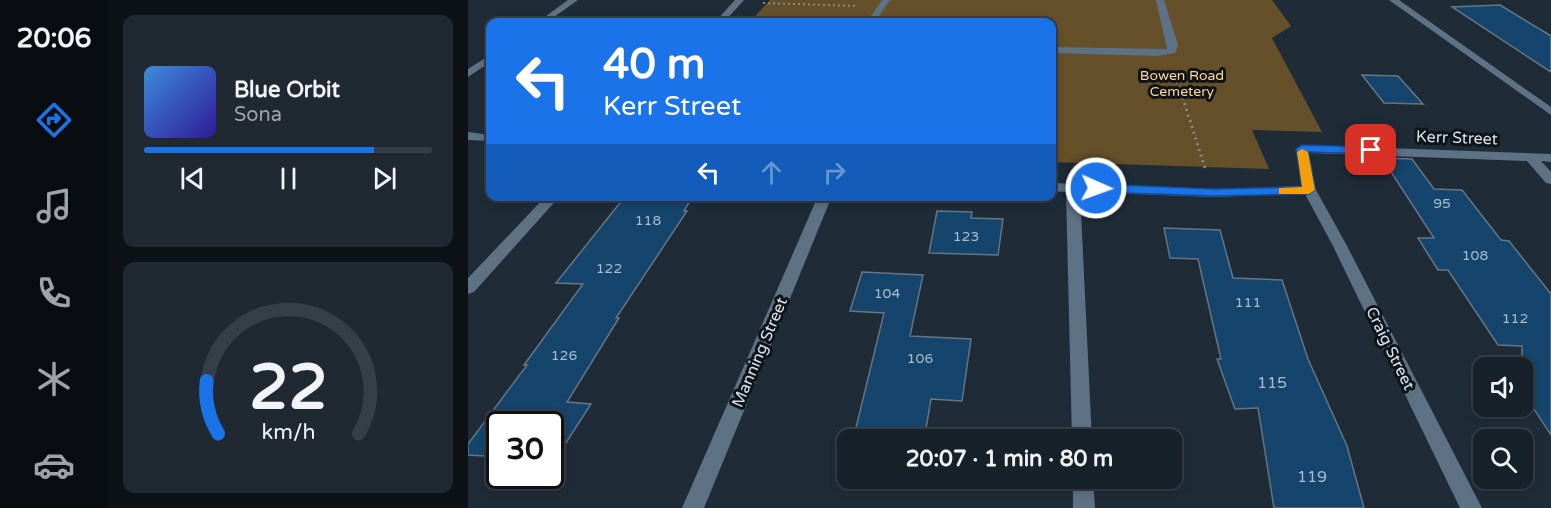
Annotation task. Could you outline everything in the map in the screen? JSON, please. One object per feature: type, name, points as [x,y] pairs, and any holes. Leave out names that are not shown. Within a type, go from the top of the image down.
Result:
[{"type":"street","points":[[548,18],[574,0]]},
{"type":"street","points":[[723,18],[740,0]]},
{"type":"street","points":[[1056,50],[1172,51],[1173,45],[1160,0]]},
{"type":"street","points":[[1393,0],[1551,112]]},
{"type":"street","points":[[874,18],[884,3]]},
{"type":"street","points":[[468,74],[486,61]]},
{"type":"street","points":[[468,136],[486,138]]},
{"type":"street","name":"Kerr Street","points":[[1309,190],[1302,149],[1551,158]]},
{"type":"street","points":[[1528,156],[1551,180]]},
{"type":"street","points":[[1056,187],[1214,193],[1309,190]]},
{"type":"street","points":[[1073,187],[1082,429]]},
{"type":"street","name":"Craig Street","points":[[1309,190],[1339,244],[1471,508]]},
{"type":"street","points":[[468,288],[549,201]]},
{"type":"street","name":"Manning Street","points":[[693,508],[823,201]]},
{"type":"street","points":[[1083,489],[1084,508]]},
{"type":"path","points":[[763,3],[884,3]]},
{"type":"path","points":[[1167,52],[1214,193]]},
{"type":"green space","name":"Bowen Road Cemetery","points":[[770,0],[1272,0],[1291,26],[1272,38],[1322,132],[1252,130],[1269,169],[1056,162],[1056,18],[754,18]]},
{"type":"building","points":[[1500,5],[1551,36],[1551,72],[1452,7]]},
{"type":"building","points":[[1362,75],[1398,76],[1423,104],[1384,103]]},
{"type":"building","points":[[1382,158],[1412,159],[1434,189],[1462,190],[1501,240],[1509,241],[1551,294],[1551,435],[1533,408],[1533,357],[1522,357],[1522,346],[1498,345],[1448,270],[1438,270],[1418,238],[1434,238]]},
{"type":"building","points":[[621,201],[690,201],[684,211],[687,211],[616,318],[619,318],[567,402],[591,404],[564,446],[564,411],[493,411],[583,284],[556,283]]},
{"type":"building","points":[[937,211],[972,212],[971,218],[1003,219],[998,255],[929,253]]},
{"type":"building","points":[[1164,228],[1220,230],[1233,278],[1282,280],[1308,359],[1347,446],[1364,508],[1274,508],[1258,408],[1235,409],[1217,359],[1221,359],[1198,259],[1170,258]]},
{"type":"building","points":[[862,272],[923,275],[910,336],[971,339],[962,401],[931,399],[926,429],[856,429],[884,313],[850,311]]},
{"type":"building","points":[[486,420],[486,456],[468,455],[468,444]]},
{"type":"slow traffic","points":[[1283,191],[1309,190],[1302,152]]},
{"type":"route","points":[[1096,188],[1214,193],[1309,190],[1302,149],[1371,150]]}]
